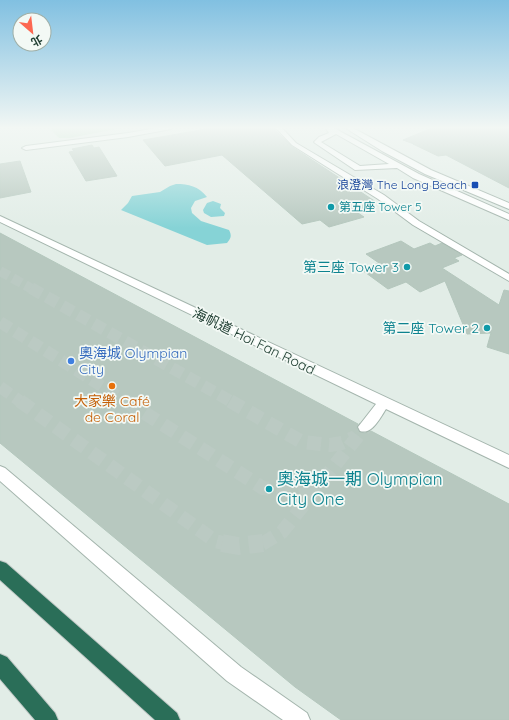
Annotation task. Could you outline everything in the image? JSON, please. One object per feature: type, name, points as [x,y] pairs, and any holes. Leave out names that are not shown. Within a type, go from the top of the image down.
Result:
[{"type":"highway","points":[[0,569],[170,720]]},
{"type":"highway","points":[[0,664],[48,720]]},
{"type":"street","points":[[324,161],[380,197],[416,223],[509,278]]},
{"type":"street","points":[[346,161],[358,168],[364,169],[386,165],[403,169]]},
{"type":"street","points":[[388,161],[454,194],[509,217]]},
{"type":"street","points":[[407,161],[428,172],[509,206]]},
{"type":"street","name":"海帆道 Hoi Fan Road","points":[[0,220],[509,462]]},
{"type":"street","points":[[365,427],[384,403]]},
{"type":"street","points":[[0,472],[234,674],[300,720]]},
{"type":"water","points":[[176,184],[193,186],[207,197],[195,201],[191,208],[192,213],[201,221],[229,230],[231,237],[227,243],[207,245],[121,210],[132,196],[160,192]]},
{"type":"water","points":[[213,201],[221,204],[220,208],[225,213],[224,216],[211,217],[204,213],[203,210],[207,203]]},
{"type":"building","points":[[20,161],[31,192],[0,198],[0,164]]},
{"type":"building","points":[[74,161],[107,161],[117,176],[86,181]]},
{"type":"building","points":[[160,161],[193,161],[165,166]]},
{"type":"building","points":[[228,161],[313,161],[376,202],[369,204],[372,206],[355,211],[364,217],[329,227],[320,220],[302,224]]},
{"type":"building","points":[[457,161],[509,161],[509,188]]},
{"type":"building","name":"奧海城一期 Olympian City One","points":[[0,233],[358,424],[357,428],[360,432],[365,433],[371,431],[509,504],[509,720],[341,720],[295,687],[0,443]]},
{"type":"building","points":[[401,241],[414,249],[430,243],[435,246],[442,243],[462,255],[454,258],[459,261],[442,268],[499,305],[504,290],[509,291],[509,354],[487,347],[491,333],[467,334],[445,281],[420,292],[406,282],[388,289],[362,270],[379,263],[366,254]]},
{"type":"tunnel","points":[[0,271],[32,289]]},
{"type":"tunnel","points":[[31,288],[232,402]]},
{"type":"tunnel","points":[[0,322],[127,402]]},
{"type":"tunnel","points":[[0,387],[21,402]]},
{"type":"tunnel","points":[[20,401],[215,541],[226,544]]},
{"type":"tunnel","points":[[126,401],[263,488],[291,491],[304,489],[318,483]]},
{"type":"tunnel","points":[[230,401],[302,442],[330,445],[342,443],[355,437]]},
{"type":"tunnel","points":[[262,544],[282,532],[365,427]]},
{"type":"tunnel","points":[[222,543],[226,544]]},
{"type":"tunnel","points":[[226,544],[238,546],[263,543]]},
{"type":"place","name":"浪澄灣 The Long Beach","points":[[475,185]]},
{"type":"place","name":"第五座 Tower 5","points":[[331,207]]},
{"type":"place","name":"第三座 Tower 3","points":[[407,267]]},
{"type":"place","name":"第二座 Tower 2","points":[[487,328]]},
{"type":"place","name":"奧海城 Olympian City","points":[[71,361]]},
{"type":"place","name":"大家樂 Café de Coral","points":[[112,386]]},
{"type":"place","name":"奧海城一期 Olympian City One","points":[[269,489]]}]
